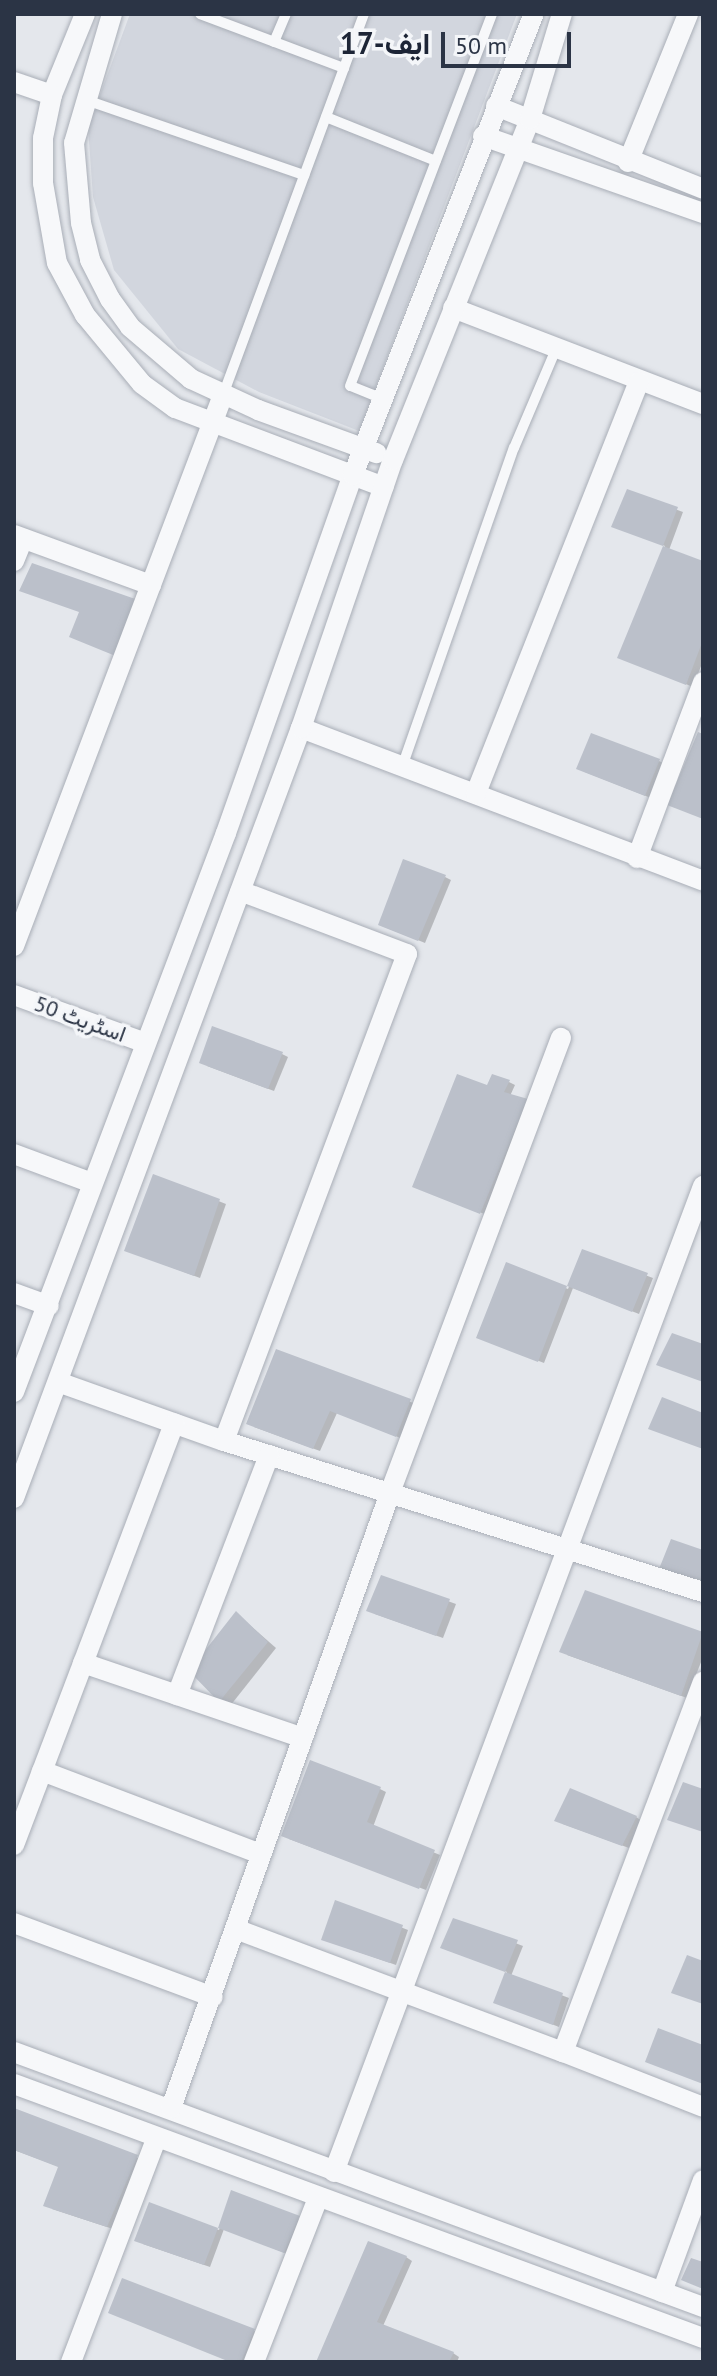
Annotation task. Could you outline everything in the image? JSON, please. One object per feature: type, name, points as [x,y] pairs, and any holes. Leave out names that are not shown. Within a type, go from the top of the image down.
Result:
[{"type":"street","points":[[85,14],[52,95],[43,138],[43,183],[57,263],[85,315],[133,374],[175,408],[211,425],[384,487]]},
{"type":"street","points":[[112,14],[84,100],[74,143],[74,184],[98,276],[130,327],[191,379],[223,395],[393,460]]},
{"type":"street","points":[[14,1392],[49,1306],[353,475],[483,136],[534,14]]},
{"type":"street","points":[[14,1498],[301,728],[393,460],[530,119],[562,14]]},
{"type":"street","points":[[628,162],[688,14]]},
{"type":"street","points":[[14,82],[52,95]]},
{"type":"street","points":[[496,106],[628,162],[703,189]]},
{"type":"street","points":[[483,136],[703,213]]},
{"type":"street","points":[[453,308],[639,382],[703,404]]},
{"type":"street","points":[[476,793],[639,382]]},
{"type":"street","points":[[14,946],[223,395]]},
{"type":"street","points":[[14,561],[18,537],[151,585]]},
{"type":"street","points":[[637,858],[703,682]]},
{"type":"street","points":[[301,728],[703,881]]},
{"type":"street","points":[[224,1441],[407,954],[240,891]]},
{"type":"street","name":"اسٹریٹ 50","points":[[14,995],[146,1043]]},
{"type":"street","points":[[171,2108],[238,1930],[261,1854],[391,1490],[561,1038]]},
{"type":"street","points":[[116,1119],[150,1131]]},
{"type":"street","points":[[14,1154],[92,1183]]},
{"type":"street","points":[[334,2172],[703,1186]]},
{"type":"street","points":[[14,1293],[49,1306]]},
{"type":"street","points":[[58,1382],[224,1441],[391,1490],[703,1592]]},
{"type":"street","points":[[14,1845],[174,1423]]},
{"type":"street","points":[[177,1695],[269,1455]]},
{"type":"street","points":[[83,1663],[303,1738]]},
{"type":"street","points":[[563,2052],[703,1682]]},
{"type":"street","points":[[42,1771],[261,1854]]},
{"type":"street","points":[[14,1923],[213,1997]]},
{"type":"street","points":[[238,1930],[703,2107]]},
{"type":"street","points":[[14,2052],[703,2307]]},
{"type":"street","points":[[14,2084],[156,2139],[703,2338]]},
{"type":"street","points":[[71,2362],[156,2139]]},
{"type":"street","points":[[662,2292],[703,2180]]},
{"type":"street","points":[[254,2362],[318,2198]]},
{"type":"lane","points":[[200,14],[344,68]]},
{"type":"lane","points":[[274,42],[286,14]]},
{"type":"lane","points":[[223,395],[364,14]]},
{"type":"lane","points":[[383,399],[350,386],[492,14]]},
{"type":"lane","points":[[84,100],[304,175]]},
{"type":"lane","points":[[326,117],[436,161]]},
{"type":"lane","points":[[402,767],[514,448],[556,349]]},
{"type":"shaded area","points":[[130,14],[517,14],[359,431],[259,392],[178,349],[114,270],[93,197],[88,127]]},
{"type":"building","points":[[627,489],[678,507],[663,546],[611,527]]},
{"type":"building","points":[[663,546],[703,561],[703,640],[686,685],[617,658]]},
{"type":"building","points":[[32,563],[141,601],[118,657],[69,637],[79,612],[19,591]]},
{"type":"building","points":[[698,732],[703,734],[703,819],[667,805]]},
{"type":"building","points":[[591,733],[660,759],[645,796],[576,769]]},
{"type":"building","points":[[403,859],[446,875],[418,941],[378,925]]},
{"type":"building","points":[[212,1026],[283,1052],[268,1089],[199,1063]]},
{"type":"building","points":[[457,1074],[487,1085],[492,1074],[510,1080],[504,1092],[528,1099],[480,1214],[412,1187]]},
{"type":"building","points":[[153,1174],[220,1199],[194,1276],[124,1251]]},
{"type":"building","points":[[582,1249],[648,1273],[632,1312],[567,1286]]},
{"type":"building","points":[[506,1262],[567,1286],[538,1362],[476,1338]]},
{"type":"building","points":[[672,1333],[703,1344],[703,1382],[656,1365]]},
{"type":"building","points":[[276,1349],[411,1399],[396,1437],[330,1411],[313,1449],[246,1424]]},
{"type":"building","points":[[662,1397],[703,1413],[703,1449],[648,1429]]},
{"type":"building","points":[[671,1539],[703,1550],[703,1586],[659,1569]]},
{"type":"building","points":[[381,1575],[450,1599],[436,1636],[366,1611]]},
{"type":"building","points":[[585,1590],[703,1632],[681,1696],[559,1652]]},
{"type":"building","points":[[236,1611],[268,1642],[219,1702],[189,1671]]},
{"type":"building","points":[[310,1760],[381,1787],[367,1822],[435,1850],[419,1889],[281,1836]]},
{"type":"building","points":[[683,1782],[703,1789],[703,1832],[667,1820]]},
{"type":"building","points":[[570,1788],[637,1816],[622,1846],[554,1821]]},
{"type":"building","points":[[335,1900],[403,1925],[390,1963],[321,1940]]},
{"type":"building","points":[[453,1918],[518,1940],[505,1972],[440,1948]]},
{"type":"building","points":[[687,1955],[703,1961],[703,2004],[671,1993]]},
{"type":"building","points":[[505,1972],[563,1993],[553,2025],[493,2003]]},
{"type":"building","points":[[658,2028],[703,2045],[703,2084],[645,2062]]},
{"type":"building","points":[[14,2108],[138,2155],[107,2227],[43,2206],[58,2167],[14,2150]]},
{"type":"building","points":[[231,2190],[300,2216],[284,2253],[218,2228]]},
{"type":"building","points":[[149,2202],[218,2228],[204,2265],[134,2241]]},
{"type":"building","points":[[368,2241],[407,2256],[377,2322],[454,2352],[449,2362],[316,2362]]},
{"type":"building","points":[[691,2258],[703,2262],[703,2289],[681,2280]]},
{"type":"building","points":[[122,2278],[255,2329],[241,2362],[230,2362],[108,2313]]},
{"type":"district","name":"ایف-17","points":[[385,43]]}]
